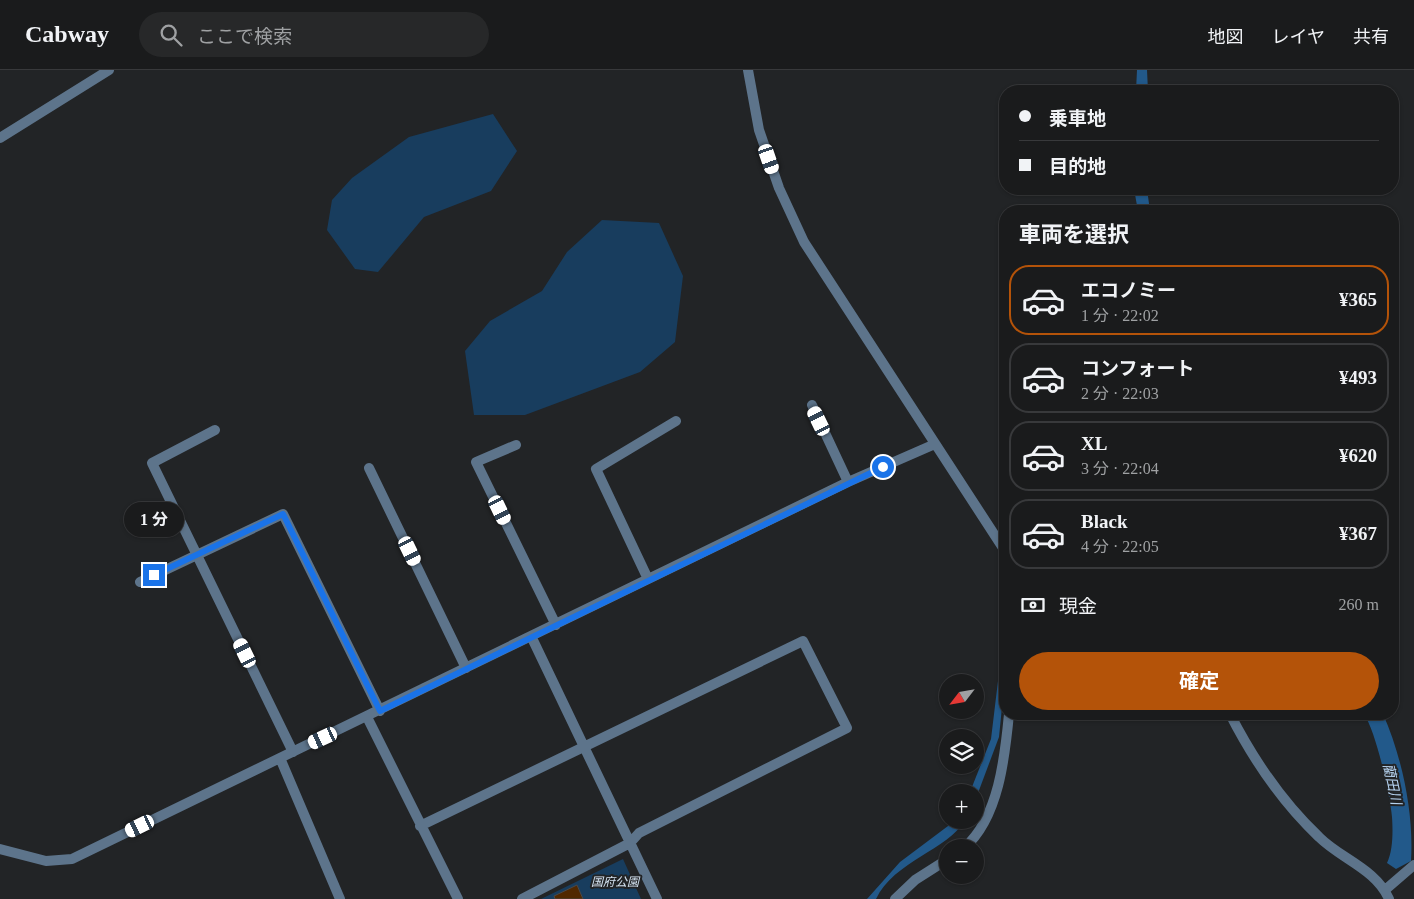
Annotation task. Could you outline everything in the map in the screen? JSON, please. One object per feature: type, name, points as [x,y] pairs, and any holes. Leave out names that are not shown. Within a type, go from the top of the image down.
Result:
[{"type":"street","points":[[0,138],[109,70]]},
{"type":"street","points":[[748,70],[759,130],[779,188],[804,242],[999,542]]},
{"type":"street","points":[[812,406],[848,482]]},
{"type":"street","points":[[648,579],[596,469],[676,421]]},
{"type":"street","points":[[214,430],[152,464],[293,752]]},
{"type":"street","points":[[0,849],[46,862],[72,859],[848,482],[935,444]]},
{"type":"street","points":[[516,445],[476,462],[556,625]]},
{"type":"street","points":[[369,468],[466,668]]},
{"type":"street","points":[[140,582],[283,514],[380,711]]},
{"type":"street","points":[[531,636],[657,899]]},
{"type":"street","points":[[420,826],[803,641],[847,728],[638,834],[630,843],[522,899]]},
{"type":"street","points":[[367,717],[458,899]]},
{"type":"street","points":[[972,839],[984,820],[996,793],[1004,760],[1009,720]]},
{"type":"street","points":[[1234,720],[1269,778],[1297,814],[1319,837],[1338,853],[1368,872],[1387,894],[1414,865]]},
{"type":"street","points":[[280,758],[340,899]]},
{"type":"street","points":[[895,899],[915,880],[939,865]]},
{"type":"green space","points":[[493,114],[517,151],[491,191],[424,217],[378,272],[355,269],[327,230],[332,200],[352,178],[409,137]]},
{"type":"green space","points":[[602,220],[659,223],[683,276],[675,342],[640,372],[525,415],[474,415],[465,351],[490,321],[542,291],[567,252]]},
{"type":"green space","name":"国府公園","points":[[623,859],[641,899],[541,899]]},
{"type":"water","points":[[1137,70],[1147,70],[1148,85],[1136,85]]},
{"type":"water","points":[[1135,195],[1148,195],[1149,205],[1137,205]]},
{"type":"water","points":[[999,680],[999,720],[1001,720],[999,737],[981,784],[973,784],[977,774],[984,774],[984,757],[991,739]]},
{"type":"water","name":"藺田川","points":[[1367,720],[1385,720],[1396,748],[1405,786],[1411,824],[1411,861],[1396,869],[1387,863],[1391,847],[1392,817],[1382,764]]},
{"type":"water","points":[[944,829],[958,829],[947,839],[939,839],[939,845],[895,875],[884,886],[876,899],[867,899],[900,862]]},
{"type":"building","points":[[577,885],[583,899],[555,899],[554,896]]},
{"type":"route","points":[[154,575],[283,514],[380,711],[848,482],[883,467]]}]
